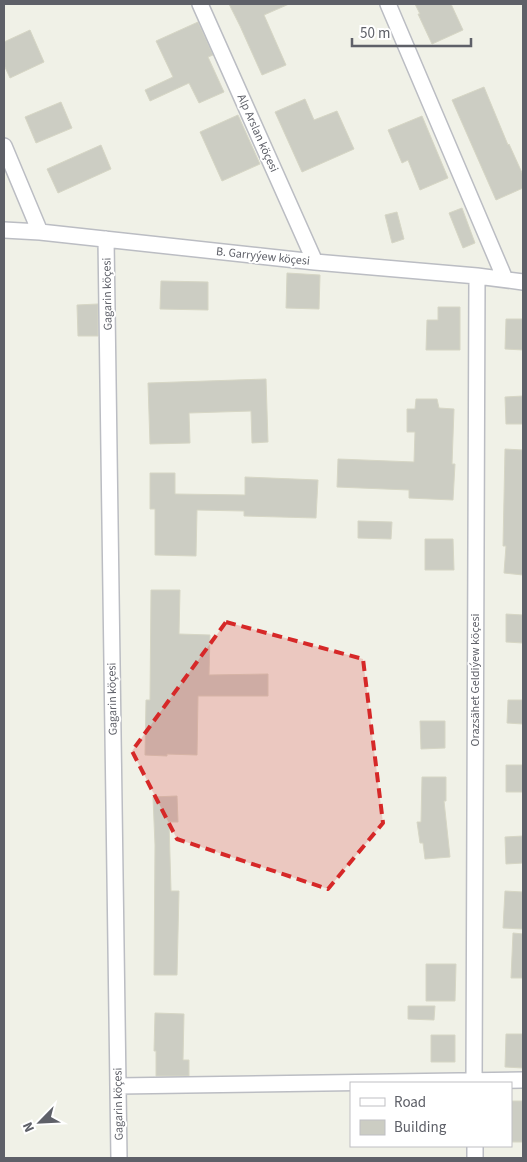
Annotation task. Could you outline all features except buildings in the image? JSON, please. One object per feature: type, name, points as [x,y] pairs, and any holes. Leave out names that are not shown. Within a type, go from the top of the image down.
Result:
[{"type":"street","name":"Alp Arslan köçesi","points":[[200,4],[316,262]]},
{"type":"street","points":[[388,4],[505,279]]},
{"type":"street","points":[[4,146],[40,232]]},
{"type":"street","name":"B. Garryýew köçesi","points":[[4,230],[40,232],[523,282]]},
{"type":"street","name":"Gagarin köçesi","points":[[106,239],[119,1158]]},
{"type":"street","name":"Orazsähet Geldiýew köçesi","points":[[474,1082],[477,276]]},
{"type":"street","points":[[474,1082],[523,1080]]},
{"type":"street","points":[[118,1086],[350,1083]]},
{"type":"highlighted area","points":[[226,622],[363,659],[383,823],[328,889],[177,839],[132,751]]}]
